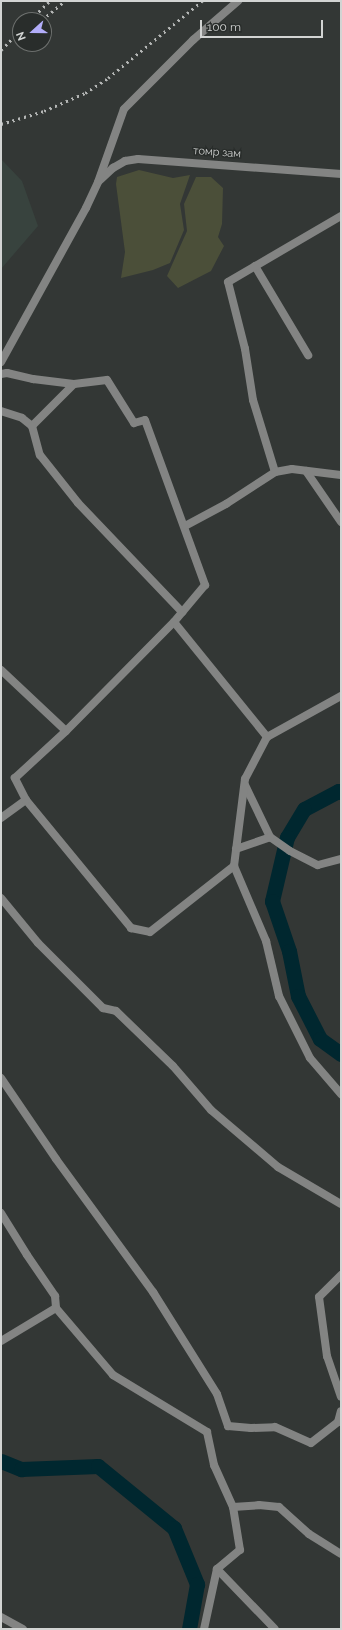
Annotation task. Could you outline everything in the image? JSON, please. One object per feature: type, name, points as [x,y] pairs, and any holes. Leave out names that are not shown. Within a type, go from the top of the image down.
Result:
[{"type":"street","points":[[1,362],[86,208],[98,182],[124,109],[193,40],[238,1]]},
{"type":"street","name":"томр зам","points":[[98,182],[113,168],[125,161],[138,159],[341,174]]},
{"type":"street","points":[[275,472],[254,400],[245,349],[228,282],[341,216]]},
{"type":"street","points":[[255,266],[308,355]]},
{"type":"street","points":[[1,374],[7,373],[33,379],[74,384],[108,380],[134,423],[145,420],[185,526],[204,585],[174,622],[66,731],[15,778],[26,800],[130,928],[150,932],[234,866]]},
{"type":"street","points":[[32,426],[74,384]]},
{"type":"street","points":[[1,411],[22,418],[32,426],[40,455],[78,502],[182,612]]},
{"type":"street","points":[[185,526],[226,504],[275,472],[292,469],[341,475]]},
{"type":"street","points":[[306,471],[341,522]]},
{"type":"street","points":[[174,622],[267,737]]},
{"type":"street","points":[[1,670],[66,731]]},
{"type":"street","points":[[341,696],[267,737],[245,779],[234,866],[266,941],[279,996],[310,1058],[341,1094]]},
{"type":"street","points":[[244,785],[270,837],[290,851],[318,865],[341,859]]},
{"type":"street","points":[[1,818],[26,800]]},
{"type":"street","points":[[236,849],[270,837]]},
{"type":"street","points":[[1,898],[38,943],[103,1008],[116,1012],[173,1066],[211,1110],[278,1167],[341,1204]]},
{"type":"street","points":[[1,1078],[56,1159],[153,1292],[217,1394],[228,1426],[251,1428],[275,1427],[311,1443],[340,1422],[341,1410]]},
{"type":"street","points":[[1,1212],[27,1255],[55,1296],[56,1308],[113,1375],[207,1432],[214,1465],[233,1507],[240,1550],[217,1569],[204,1629]]},
{"type":"street","points":[[341,1274],[319,1297],[328,1356],[341,1397]]},
{"type":"street","points":[[1,1341],[56,1308]]},
{"type":"street","points":[[233,1507],[259,1505],[279,1507],[309,1534],[341,1554]]},
{"type":"street","points":[[217,1569],[275,1629]]},
{"type":"street","points":[[1,1617],[23,1629]]},
{"type":"shaded area","points":[[1,159],[22,181],[38,226],[1,269]]},
{"type":"green space","points":[[139,170],[173,178],[190,175],[180,204],[184,230],[170,263],[153,270],[121,278],[125,252],[116,184],[117,177]]},
{"type":"green space","points":[[196,177],[211,177],[223,188],[222,224],[218,237],[224,246],[211,271],[178,288],[167,276],[187,231],[184,204]]},
{"type":"waterway","points":[[341,792],[338,791],[304,809],[287,837],[272,901],[289,951],[298,996],[320,1039],[341,1054]]},
{"type":"waterway","points":[[1,1461],[21,1469],[98,1466],[174,1528],[197,1584],[189,1629]]},
{"type":"railway","points":[[38,12],[50,1]]},
{"type":"railway","points":[[52,12],[65,1]]},
{"type":"railway","points":[[1,124],[44,111],[85,93],[108,78],[202,1]]},
{"type":"railway","points":[[1,50],[12,38]]}]
